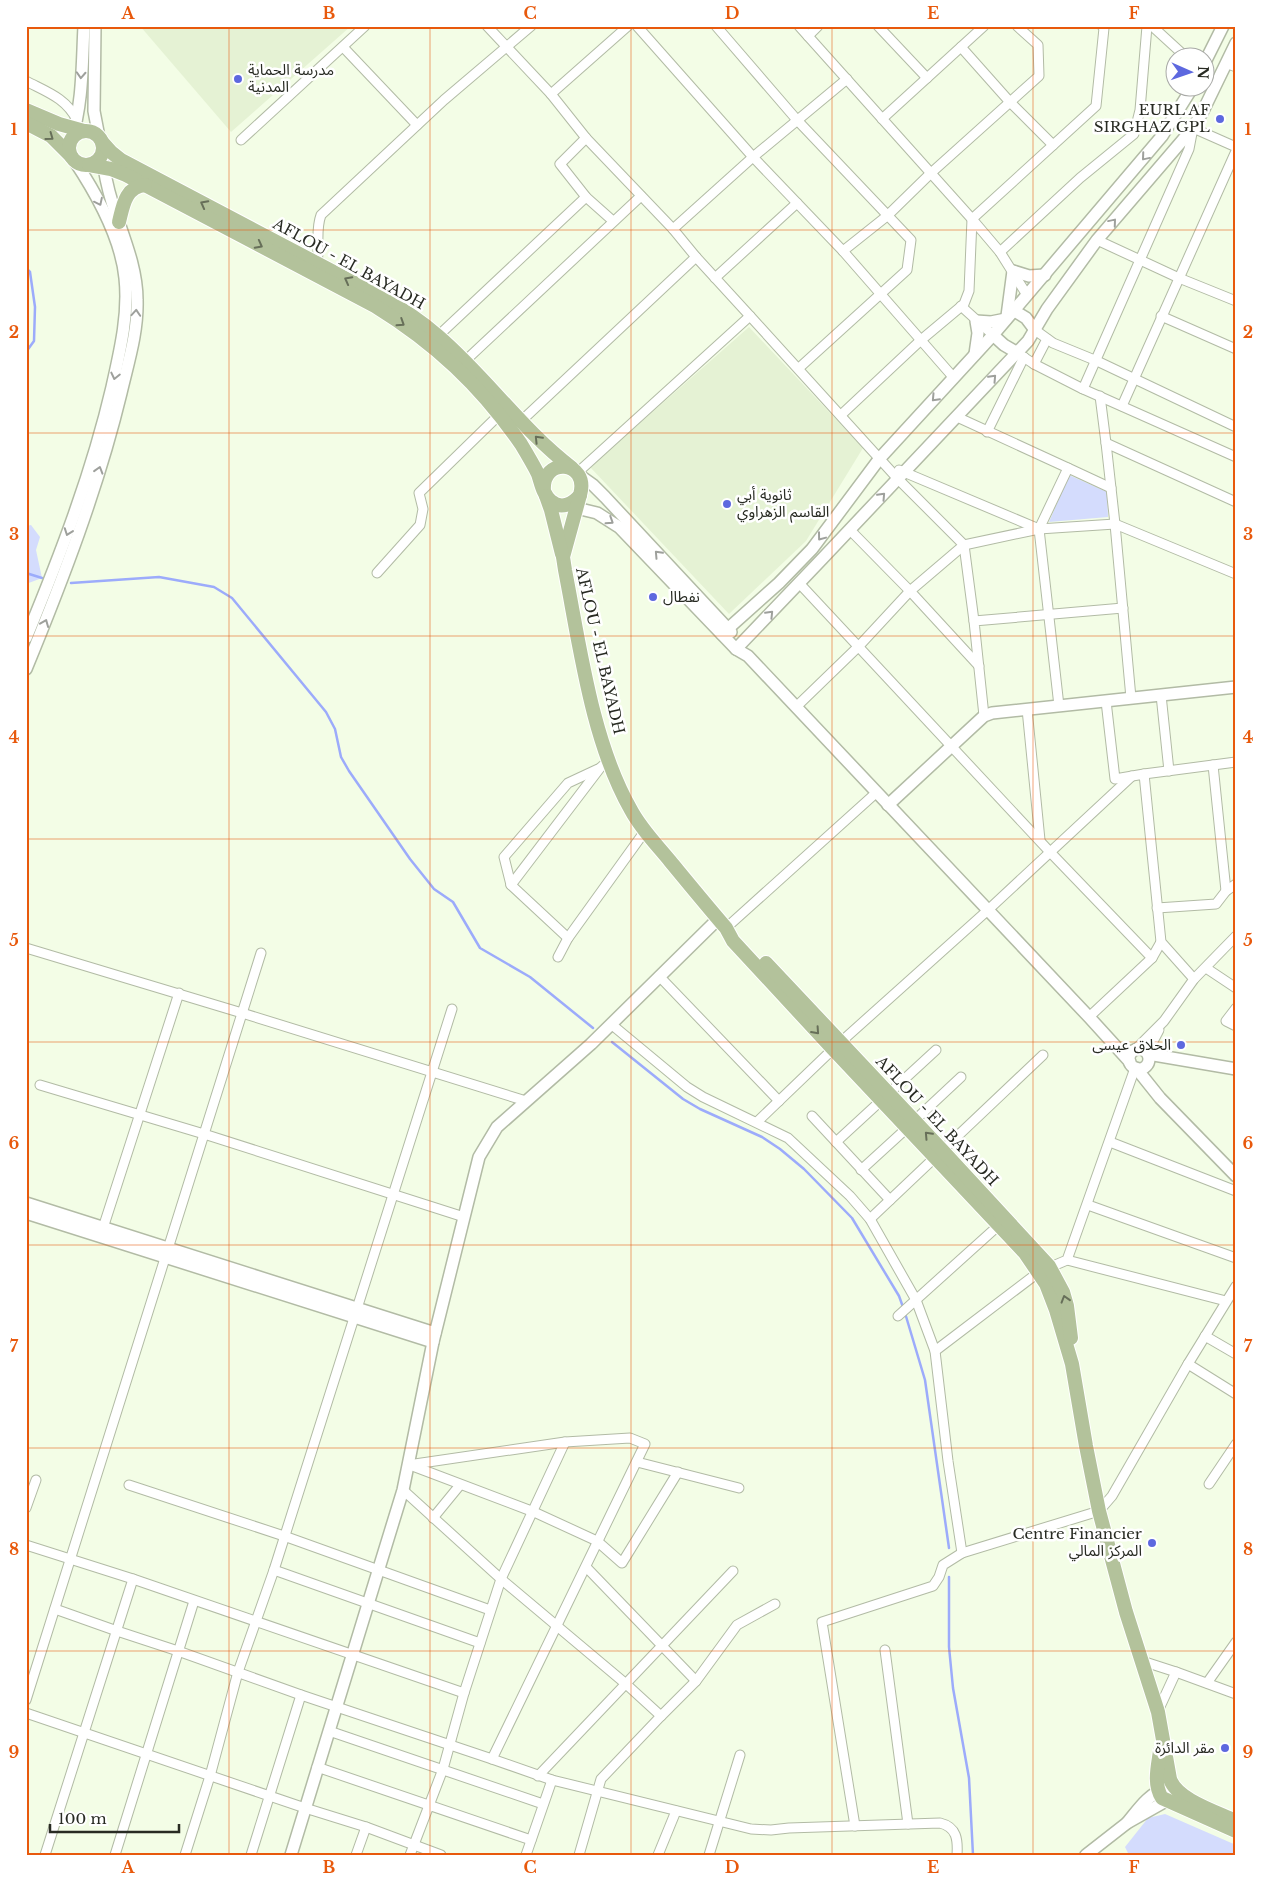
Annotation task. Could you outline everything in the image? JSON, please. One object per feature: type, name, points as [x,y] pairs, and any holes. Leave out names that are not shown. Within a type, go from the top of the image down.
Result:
[{"type":"main road","name":"AFLOU - EL BAYADH","points":[[26,110],[77,130],[94,134],[101,150],[126,175],[375,306],[402,323],[452,362],[475,385],[511,431],[530,459],[552,510],[590,692],[602,738],[605,764],[631,811],[645,832],[722,923],[733,941],[837,1045],[1044,1269],[1072,1364],[1099,1511],[1119,1586],[1158,1712],[1162,1740],[1173,1787]]},
{"type":"main road","name":"AFLOU - EL BAYADH","points":[[26,122],[51,136],[78,163],[89,165],[101,150]]},
{"type":"main road","points":[[72,158],[69,145],[77,130]]},
{"type":"main road","name":"AFLOU - EL BAYADH","points":[[101,150],[111,152],[121,160],[393,304],[438,336],[465,361],[546,447],[577,473]]},
{"type":"main road","points":[[119,222],[127,195],[136,187],[145,185]]},
{"type":"main road","points":[[564,466],[577,473],[582,481],[574,503],[554,503],[545,493],[544,478],[552,469],[564,466]]},
{"type":"main road","name":"AFLOU - EL BAYADH","points":[[563,557],[574,503]]},
{"type":"main road","name":"AFLOU - EL BAYADH","points":[[938,1153],[999,1225],[1025,1253],[1044,1269]]},
{"type":"main road","name":"AFLOU - EL BAYADH","points":[[1162,1740],[1157,1777],[1162,1796]]},
{"type":"main road","points":[[1173,1787],[1184,1796],[1236,1821]]},
{"type":"main road","points":[[1162,1796],[1236,1831]]},
{"type":"street","points":[[77,130],[84,26]]},
{"type":"street","points":[[26,669],[61,583],[89,504],[113,427],[136,323],[136,277],[107,185],[94,111],[95,26]]},
{"type":"street","points":[[241,140],[365,26]]},
{"type":"street","points":[[487,26],[552,94],[586,138],[673,229],[696,257],[882,461],[902,475],[964,545],[984,716]]},
{"type":"street","points":[[316,263],[319,250],[317,231],[321,215],[417,125],[531,26]]},
{"type":"street","points":[[552,94],[628,26]]},
{"type":"street","points":[[637,26],[753,158],[843,252],[954,378]]},
{"type":"street","points":[[716,26],[797,120],[911,240],[907,270],[799,368]]},
{"type":"street","points":[[799,26],[1000,252],[1027,295]]},
{"type":"street","points":[[808,36],[818,26]]},
{"type":"street","points":[[878,26],[928,78]]},
{"type":"street","points":[[882,119],[984,26]]},
{"type":"street","points":[[843,252],[888,216],[931,173],[1039,76],[1038,45],[1018,26]]},
{"type":"street","points":[[841,415],[921,340],[966,301],[969,291],[972,219],[1096,106],[1104,28],[1102,26]]},
{"type":"street","points":[[1000,252],[1080,178],[1134,134],[1140,110],[1147,26]]},
{"type":"street","points":[[1152,26],[1176,48]]},
{"type":"street","points":[[1212,48],[1223,26]]},
{"type":"street","points":[[987,432],[1020,355],[1047,309],[1097,240],[1193,128],[1231,65],[1236,43]]},
{"type":"street","points":[[343,47],[417,125]]},
{"type":"street","points":[[961,47],[1009,101],[1053,146]]},
{"type":"street","points":[[673,229],[797,120],[847,79]]},
{"type":"street","points":[[26,81],[69,106],[77,130]]},
{"type":"street","points":[[724,631],[779,583],[812,549],[882,461],[1045,275],[1162,136],[1186,98]]},
{"type":"street","points":[[1122,406],[1236,149],[1193,128]]},
{"type":"street","points":[[1083,389],[1189,149],[1193,128]]},
{"type":"street","points":[[586,138],[560,164],[586,196],[613,221]]},
{"type":"street","points":[[26,638],[51,578],[79,501],[103,425],[121,350],[124,324],[125,277],[120,256],[99,203],[72,158]]},
{"type":"street","points":[[438,336],[586,196]]},
{"type":"street","points":[[465,361],[641,196]]},
{"type":"street","points":[[715,278],[797,203]]},
{"type":"street","points":[[1097,240],[1236,302]]},
{"type":"street","points":[[511,431],[696,257]]},
{"type":"street","points":[[1013,271],[1029,276],[1045,275]]},
{"type":"street","points":[[1009,316],[1013,271]]},
{"type":"street","points":[[961,306],[976,322],[1004,345],[1034,364],[1083,389],[1236,457]]},
{"type":"street","points":[[750,316],[577,473],[606,497],[724,631],[1089,1017],[1160,1098],[1236,1176]]},
{"type":"street","points":[[976,322],[991,322],[1009,316],[1026,318],[1035,330],[1047,339],[1236,427]]},
{"type":"street","points":[[1162,316],[1236,349]]},
{"type":"street","points":[[974,356],[978,344],[976,322]]},
{"type":"street","points":[[1034,364],[1047,339]]},
{"type":"street","points":[[738,646],[957,417],[1020,355]]},
{"type":"street","points":[[1100,396],[1115,524],[1131,698]]},
{"type":"street","points":[[377,573],[420,526],[423,509],[419,492],[499,415]]},
{"type":"street","points":[[957,417],[1111,488]]},
{"type":"street","points":[[1106,443],[1236,502]]},
{"type":"street","points":[[1059,706],[1039,529],[1068,468]]},
{"type":"street","points":[[902,475],[1039,529]]},
{"type":"street","points":[[574,503],[597,513],[619,527],[724,631]]},
{"type":"street","points":[[796,707],[859,646],[910,590],[964,545],[1039,529],[1115,524],[1236,574]]},
{"type":"street","points":[[850,530],[910,590],[979,666]]},
{"type":"street","points":[[799,583],[951,747],[1152,958]]},
{"type":"street","points":[[974,621],[1123,608]]},
{"type":"street","points":[[888,805],[984,716],[992,713],[1236,687]]},
{"type":"street","points":[[1161,695],[1169,771]]},
{"type":"street","points":[[1106,701],[1115,779],[1236,762]]},
{"type":"street","points":[[1027,709],[1040,840]]},
{"type":"street","points":[[511,885],[605,764]]},
{"type":"street","points":[[568,938],[511,885],[504,857],[568,783],[605,764]]},
{"type":"street","points":[[1213,765],[1226,891]]},
{"type":"street","points":[[1144,774],[1161,942],[1194,979]]},
{"type":"street","points":[[757,1122],[837,1045],[988,910],[1132,776]]},
{"type":"street","points":[[291,1855],[403,1490],[434,1337],[478,1157],[497,1127],[611,1024],[659,976],[877,792]]},
{"type":"street","points":[[558,957],[568,938],[645,832]]},
{"type":"street","points":[[1157,908],[1216,904],[1226,891],[1236,884]]},
{"type":"street","points":[[1067,1260],[1110,1142],[1133,1066],[1130,1054],[1164,1021],[1194,979],[1236,936]]},
{"type":"street","points":[[1089,1017],[1152,958],[1161,942]]},
{"type":"street","points":[[26,948],[179,993],[526,1101]]},
{"type":"street","points":[[26,1700],[260,953]]},
{"type":"street","points":[[1206,968],[1236,988]]},
{"type":"street","points":[[659,976],[779,1101]]},
{"type":"street","points":[[103,1228],[179,993]]},
{"type":"street","points":[[1236,1008],[1226,1021],[1236,1026]]},
{"type":"street","points":[[185,1855],[210,1776],[238,1672],[274,1570],[452,1009]]},
{"type":"street","points":[[1133,1066],[1142,1068],[1164,1021]]},
{"type":"street","points":[[611,1024],[686,1087],[788,1138],[850,1196],[870,1219],[914,1301],[935,1351],[948,1461],[962,1553]]},
{"type":"street","points":[[1101,1031],[1135,1049],[1141,1049],[1148,1058],[1149,1076],[1160,1098]]},
{"type":"street","points":[[836,1142],[936,1050]]},
{"type":"street","points":[[870,1219],[1042,1055]]},
{"type":"street","points":[[1148,1058],[1168,1057],[1236,1068]]},
{"type":"street","points":[[861,1170],[961,1077]]},
{"type":"street","points":[[40,1085],[204,1134],[464,1216]]},
{"type":"street","points":[[812,1116],[890,1200]]},
{"type":"street","points":[[1110,1142],[1236,1191]]},
{"type":"street","points":[[26,1203],[103,1228],[167,1253]]},
{"type":"street","points":[[1088,1205],[1236,1258]]},
{"type":"street","points":[[26,1213],[167,1253],[434,1337]]},
{"type":"street","points":[[898,1316],[999,1225]]},
{"type":"street","points":[[935,1351],[1044,1269],[1067,1260],[1226,1301]]},
{"type":"street","points":[[855,1826],[822,1622],[933,1586],[939,1577],[943,1565],[962,1553],[1099,1511],[1112,1496],[1188,1364],[1236,1286]]},
{"type":"street","points":[[1205,1336],[1236,1354]]},
{"type":"street","points":[[1188,1364],[1236,1394]]},
{"type":"street","points":[[408,1465],[566,1442],[630,1438],[645,1444],[558,1627],[492,1759]]},
{"type":"street","points":[[410,1855],[443,1769],[464,1693],[501,1579],[566,1442]]},
{"type":"street","points":[[1209,1484],[1236,1444]]},
{"type":"street","points":[[637,1462],[739,1488]]},
{"type":"street","points":[[408,1465],[534,1512],[597,1542],[622,1563],[678,1472]]},
{"type":"street","points":[[26,1508],[36,1480]]},
{"type":"street","points":[[129,1485],[284,1536],[490,1610]]},
{"type":"street","points":[[433,1518],[460,1485]]},
{"type":"street","points":[[403,1490],[501,1579],[626,1684],[661,1716]]},
{"type":"street","points":[[26,1545],[133,1579],[464,1693]]},
{"type":"street","points":[[586,1567],[696,1681]]},
{"type":"street","points":[[274,1570],[480,1643]]},
{"type":"street","points":[[538,1776],[733,1571]]},
{"type":"street","points":[[45,1855],[133,1579]]},
{"type":"street","points":[[116,1855],[194,1601]]},
{"type":"street","points":[[579,1855],[601,1779],[696,1681],[738,1624],[775,1604]]},
{"type":"street","points":[[55,1608],[301,1695],[552,1780],[751,1829],[771,1830],[940,1823],[948,1825],[957,1837],[957,1855]]},
{"type":"street","points":[[1208,1684],[1236,1642]]},
{"type":"street","points":[[885,1650],[908,1824]]},
{"type":"street","points":[[1142,1661],[1236,1694]]},
{"type":"street","points":[[1158,1712],[1176,1672]]},
{"type":"street","points":[[251,1855],[301,1695]]},
{"type":"street","points":[[26,1713],[366,1827],[441,1855]]},
{"type":"street","points":[[329,1731],[543,1804]]},
{"type":"street","points":[[709,1855],[740,1755]]},
{"type":"street","points":[[317,1767],[531,1840]]},
{"type":"street","points":[[526,1855],[552,1780]]},
{"type":"street","points":[[1086,1855],[1127,1823],[1145,1801],[1162,1796],[1173,1787]]},
{"type":"street","points":[[658,1855],[676,1811]]},
{"type":"street","points":[[356,1855],[366,1827]]},
{"type":"shaded area","name":"مدرسة الحماية المدنية","points":[[140,26],[351,26],[231,132]]},
{"type":"shaded area","name":"ثانوية أبي القاسم الزهراوي","points":[[749,327],[863,448],[806,541],[729,614],[590,467]]},
{"type":"shaded area","points":[[1069,475],[1107,492],[1108,517],[1049,522]]},
{"type":"shaded area","points":[[31,525],[40,537],[36,550],[42,578],[26,584],[26,526]]},
{"type":"shaded area","points":[[1165,1814],[1236,1845],[1236,1855],[1129,1855],[1125,1847],[1148,1818]]},
{"type":"waterway","points":[[26,268],[30,272],[35,307],[34,341],[26,352]]},
{"type":"waterway","points":[[26,573],[42,578]]},
{"type":"waterway","points":[[71,583],[159,577],[214,587],[232,598],[326,712],[335,729],[341,757],[349,771],[410,859],[434,889],[453,902],[480,948],[530,977],[593,1028]]},
{"type":"waterway","points":[[612,1042],[683,1099],[700,1109],[762,1137],[804,1169],[852,1218],[899,1296],[903,1307]]},
{"type":"waterway","points":[[905,1313],[925,1380],[949,1548]]},
{"type":"waterway","points":[[949,1577],[949,1647],[953,1688],[969,1778],[973,1855]]},
{"type":"place","name":"مدرسة الحماية المدنية","points":[[238,79]]},
{"type":"place","name":"EURL AF SIRGHAZ GPL","points":[[1220,119]]},
{"type":"place","name":"ثانوية أبي القاسم الزهراوي","points":[[727,504]]},
{"type":"place","name":"نفطال","points":[[653,597]]},
{"type":"place","name":"الحلاق عيسى","points":[[1181,1045]]},
{"type":"place","name":"Centre Financier المركز المالي","points":[[1152,1543]]},
{"type":"place","name":"مقر الدائرة","points":[[1225,1748]]}]
